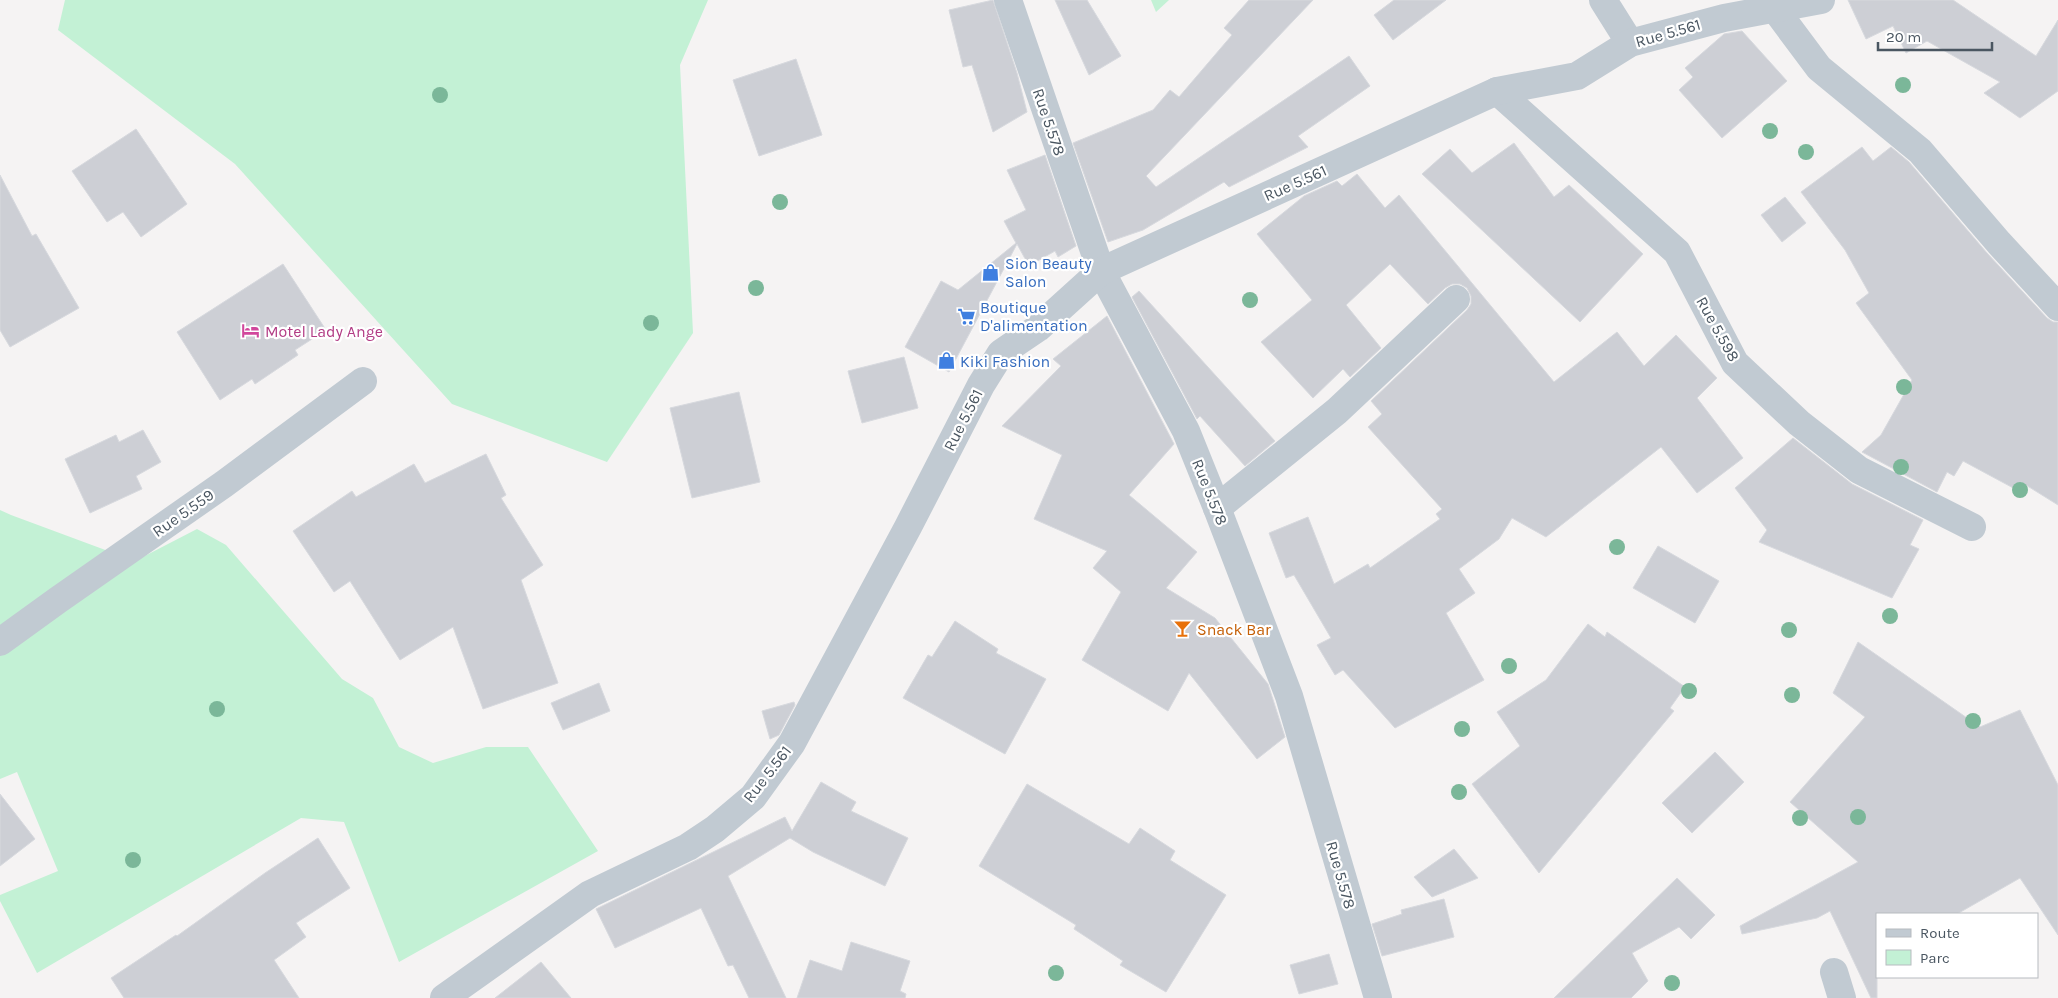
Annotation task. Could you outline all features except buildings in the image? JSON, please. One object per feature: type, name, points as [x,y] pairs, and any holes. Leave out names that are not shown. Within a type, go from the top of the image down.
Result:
[{"type":"street","name":"Rue 5.578","points":[[1008,0],[1101,271],[1186,430],[1289,696],[1378,998]]},
{"type":"street","points":[[1603,0],[1630,43]]},
{"type":"street","name":"Rue 5.561","points":[[444,998],[590,894],[688,847],[715,829],[752,797],[792,743],[908,527],[981,385],[1001,353],[1038,328],[1101,271],[1497,91],[1577,76],[1630,43],[1724,18],[1821,0]]},
{"type":"street","points":[[1775,9],[1820,68],[1920,151],[2058,308]]},
{"type":"street","name":"Rue 5.598","points":[[1497,91],[1677,252],[1735,363],[1799,423],[1859,470],[1972,528]]},
{"type":"street","points":[[1217,508],[1337,411],[1456,299]]},
{"type":"street","name":"Rue 5.559","points":[[0,642],[224,484],[363,381]]},
{"type":"street","points":[[1834,972],[1842,998]]},
{"type":"green space","points":[[65,0],[708,0],[680,65],[693,333],[607,462],[452,404],[235,164],[58,30]]},
{"type":"green space","points":[[1151,0],[1169,0],[1156,12]]},
{"type":"green space","points":[[0,510],[135,561],[197,529],[226,545],[342,679],[373,698],[399,747],[433,763],[486,747],[528,747],[598,851],[399,962],[344,822],[301,818],[37,973],[0,901],[0,895],[58,871],[17,772],[0,779]]},
{"type":"place","name":"Sion Beauty Salon","points":[[991,272]]},
{"type":"place","name":"Boutique D'alimentation","points":[[966,316]]},
{"type":"place","name":"Motel Lady Ange","points":[[251,331]]},
{"type":"place","name":"Kiki Fashion","points":[[946,361]]},
{"type":"place","name":"Snack Bar","points":[[1183,629]]}]
